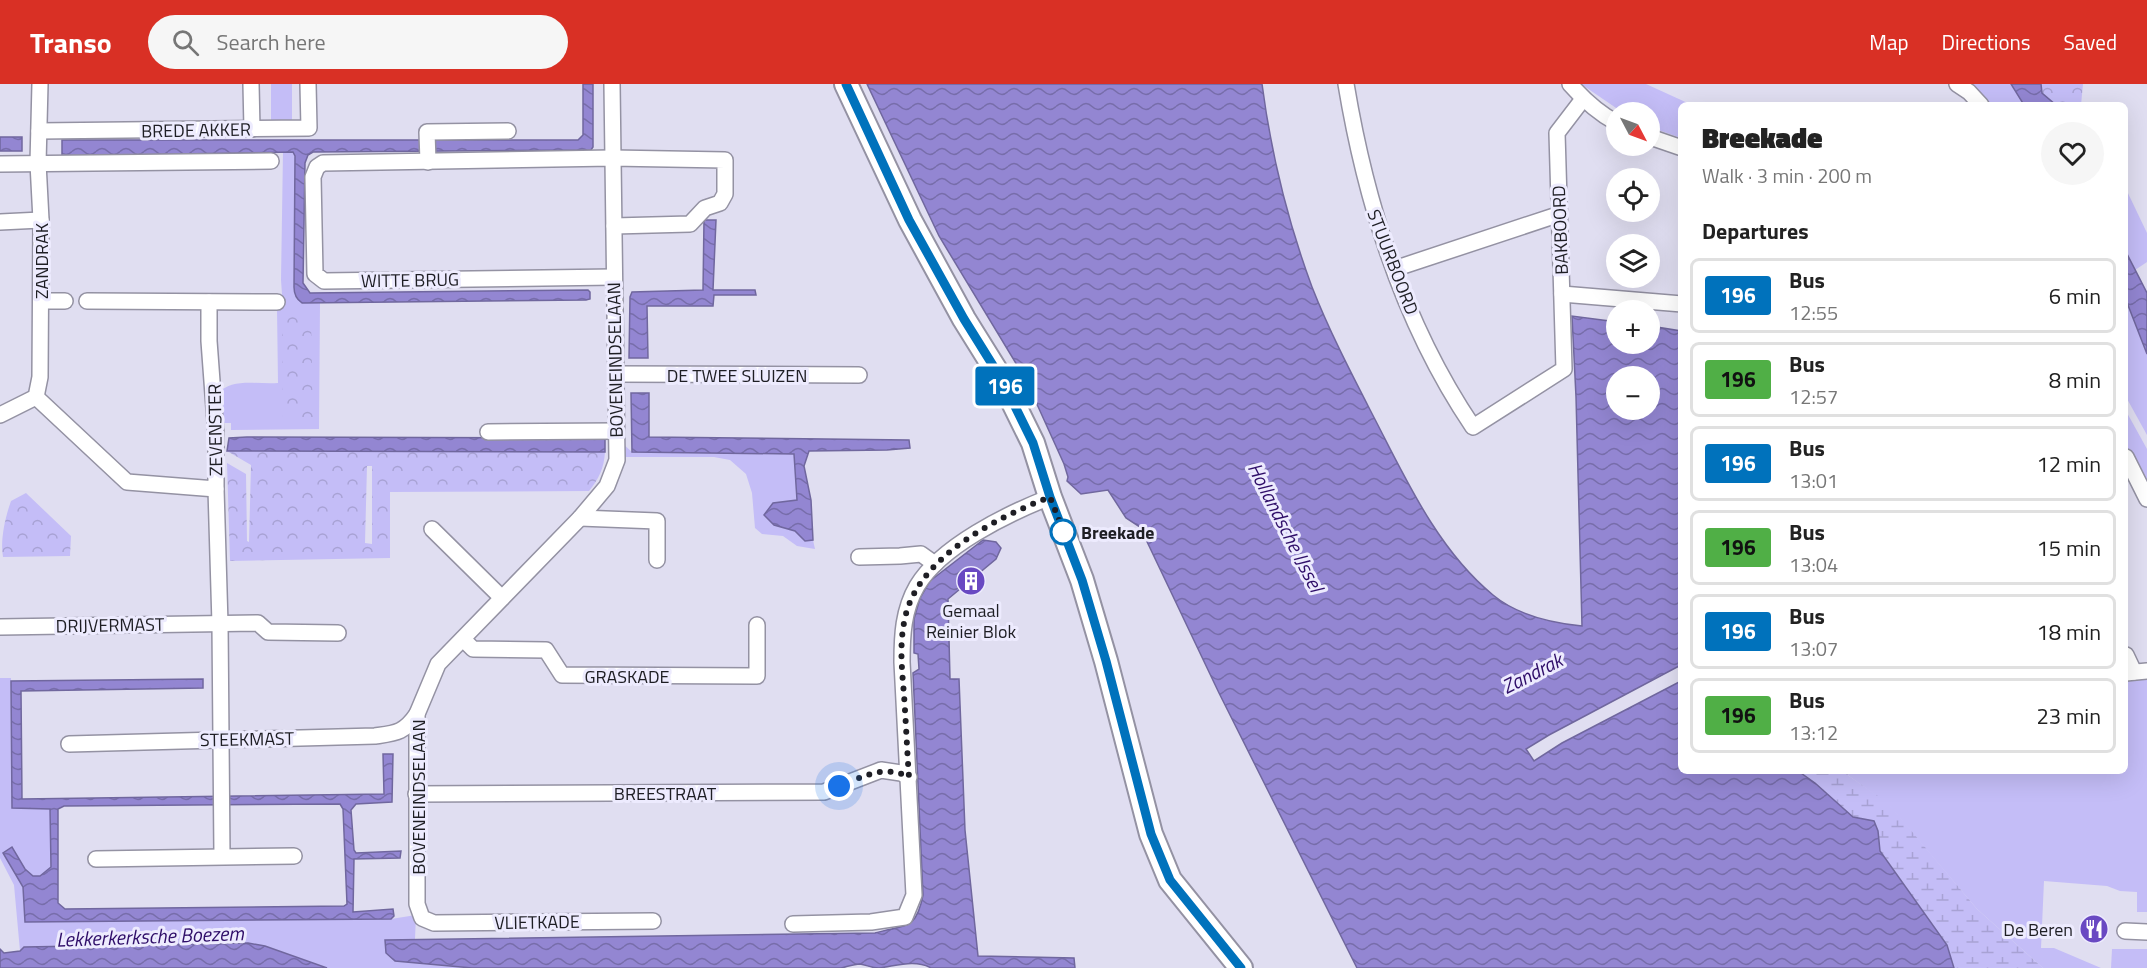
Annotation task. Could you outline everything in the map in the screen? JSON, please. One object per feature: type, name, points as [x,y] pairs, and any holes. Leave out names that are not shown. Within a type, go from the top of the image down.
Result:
[{"type":"street","name":"ZANDRAK","points":[[36,397],[40,377],[42,301],[42,220],[38,163],[40,84]]},
{"type":"street","points":[[251,84],[252,129]]},
{"type":"street","name":"BREDE AKKER","points":[[39,131],[309,128],[308,84]]},
{"type":"street","name":"BOVENEINDSELAAN","points":[[422,918],[417,904],[417,714],[438,664],[580,518],[607,486],[617,460],[612,84]]},
{"type":"street","points":[[846,84],[909,220],[964,319],[1002,380],[1033,443],[1050,497],[1082,580],[1106,661],[1151,834],[1170,880],[1241,968]]},
{"type":"street","name":"STUURBOORD","points":[[1346,84],[1354,135],[1379,230],[1412,313],[1434,360],[1453,398],[1473,427],[1564,369]]},
{"type":"street","points":[[1570,84],[1583,99],[1606,117]]},
{"type":"street","points":[[1957,84],[1978,102]]},
{"type":"street","name":"BAKBOORD","points":[[1564,369],[1557,133],[1583,99]]},
{"type":"street","points":[[426,143],[508,131]]},
{"type":"street","points":[[1660,140],[1678,147]]},
{"type":"street","points":[[426,143],[612,158],[725,160],[725,194],[720,202],[705,208],[690,224],[614,226]]},
{"type":"street","name":"WITTE BRUG","points":[[426,143],[323,163],[317,167],[313,177],[315,274],[324,281],[614,278]]},
{"type":"street","name":"BREDE AKKER","points":[[0,164],[272,161]]},
{"type":"street","points":[[1394,269],[1560,214]]},
{"type":"street","points":[[0,222],[42,220]]},
{"type":"street","points":[[1562,294],[1678,304]]},
{"type":"street","points":[[42,301],[65,301]]},
{"type":"street","points":[[87,301],[277,302]]},
{"type":"street","name":"ZEVENSTER","points":[[36,397],[127,482],[216,489],[216,435],[209,341],[209,302]]},
{"type":"street","name":"DE TWEE SLUIZEN","points":[[616,374],[859,375]]},
{"type":"street","points":[[0,416],[36,397]]},
{"type":"street","points":[[488,432],[616,431]]},
{"type":"street","points":[[2128,461],[2147,499]]},
{"type":"street","points":[[216,489],[222,739],[222,856]]},
{"type":"street","points":[[793,924],[871,922],[905,917],[914,895],[902,638],[910,601],[918,585],[935,564],[956,548],[995,523],[1050,497]]},
{"type":"street","points":[[580,518],[657,520],[657,560]]},
{"type":"street","points":[[432,529],[502,598]]},
{"type":"street","points":[[859,557],[921,554],[935,564]]},
{"type":"street","name":"DRIJVERMAST","points":[[0,627],[258,623],[268,633],[338,633]]},
{"type":"street","name":"GRASKADE","points":[[463,639],[473,649],[546,650],[562,675],[756,676],[757,625]]},
{"type":"street","points":[[2128,658],[2136,672]]},
{"type":"street","name":"STEEKMAST","points":[[69,744],[375,736],[408,727],[417,714]]},
{"type":"street","name":"BREESTRAAT","points":[[416,794],[824,792],[881,770],[901,773],[909,777]]},
{"type":"street","points":[[96,859],[294,856]]},
{"type":"street","name":"VLIETKADE","points":[[422,918],[434,924],[653,921]]},
{"type":"street","points":[[2125,931],[2147,932]]},
{"type":"green space","points":[[271,84],[292,84],[292,122],[271,122]]},
{"type":"green space","points":[[1581,84],[1646,84],[1685,102],[1678,102],[1678,137],[1660,131],[1660,102],[1607,102]]},
{"type":"green space","points":[[1970,84],[2011,84],[2022,102],[1985,102]]},
{"type":"green space","points":[[2041,84],[2083,84],[2081,102],[2052,102],[2042,93]]},
{"type":"green space","points":[[283,152],[293,152],[295,156],[302,303],[320,303],[319,429],[231,430],[231,423],[223,423],[218,394],[230,385],[278,383],[277,308],[283,308],[281,280]]},
{"type":"green space","points":[[2128,193],[2147,233],[2147,262],[2135,270],[2128,256]]},
{"type":"green space","points":[[2128,305],[2147,354],[2147,435],[2128,401]]},
{"type":"green space","points":[[282,316],[311,316],[313,424],[283,424]]},
{"type":"green space","points":[[2128,415],[2147,449],[2147,487],[2128,449]]},
{"type":"green space","points":[[623,444],[632,452],[794,454],[797,500],[773,503],[785,527],[795,531],[805,541],[813,540],[815,549],[797,546],[783,536],[762,534],[755,528],[752,493],[746,474],[730,460],[714,457],[623,457]]},
{"type":"green space","points":[[227,451],[605,452],[600,473],[589,491],[390,492],[390,558],[230,561],[227,463],[246,474],[247,541],[249,542],[251,465]],"holes":[[[367,466],[372,466],[372,544],[365,543]]]},
{"type":"green space","points":[[26,493],[71,536],[70,556],[3,557],[4,529],[11,501]]},
{"type":"green space","points":[[0,678],[11,678],[12,808],[50,808],[51,867],[40,876],[33,876],[25,869],[12,847],[18,876],[23,887],[25,922],[391,919],[416,915],[415,939],[386,940],[396,961],[472,968],[327,968],[265,946],[248,943],[25,947],[20,951],[14,885],[0,858]]},
{"type":"green space","points":[[2147,678],[2147,912],[2137,912],[2137,892],[2120,891],[2107,886],[2044,881],[2041,948],[2054,948],[2101,968],[2043,968],[1977,909],[1888,804],[1847,774],[2128,774],[2128,680]]},
{"type":"green space","points":[[1802,774],[1847,774],[1888,803],[1977,909],[2043,968],[1954,968],[1947,945],[1880,850],[1878,831],[1853,817]]},
{"type":"green space","points":[[2112,949],[2147,949],[2147,968],[2111,968]]},
{"type":"water","points":[[583,84],[593,84],[593,147],[591,150],[313,152],[308,155],[305,163],[303,283],[310,293],[588,290],[590,299],[586,300],[302,303],[294,290],[295,156],[293,152],[62,156],[62,140],[578,140],[583,135]]},
{"type":"water","points":[[867,84],[1262,84],[1281,187],[1295,238],[1328,325],[1394,457],[1430,521],[1475,579],[1502,602],[1524,613],[1547,620],[1582,626],[1572,316],[1606,321],[1606,354],[1660,354],[1660,328],[1678,331],[1678,667],[1526,749],[1534,761],[1562,743],[1678,683],[1678,774],[1802,774],[1853,817],[1874,821],[1878,831],[1880,851],[1947,945],[1954,968],[1357,968],[1219,693],[1140,527],[1126,518],[1108,490],[1081,494],[1067,481],[1064,464],[1026,380],[939,236]]},
{"type":"water","points":[[2011,84],[2041,84],[2042,93],[2052,102],[2022,102]]},
{"type":"water","points":[[0,137],[22,137],[22,151],[0,151]]},
{"type":"water","points":[[704,220],[716,220],[713,290],[755,290],[756,295],[714,295],[713,306],[647,306],[648,358],[629,358],[632,292],[703,290]]},
{"type":"water","points":[[2128,256],[2147,293],[2147,354],[2128,305]]},
{"type":"water","points":[[631,393],[649,393],[649,437],[909,440],[910,448],[809,451],[804,466],[811,500],[813,540],[805,541],[795,531],[774,525],[764,515],[773,503],[797,500],[794,454],[632,452]]},
{"type":"water","points":[[229,438],[605,438],[605,452],[227,451]]},
{"type":"water","points":[[983,540],[996,542],[1001,548],[996,559],[948,599],[950,679],[959,679],[965,830],[978,956],[1074,958],[1075,968],[931,968],[912,964],[874,968],[860,964],[841,968],[472,968],[395,961],[386,953],[385,940],[875,933],[908,924],[917,915],[923,895],[913,673],[919,669],[918,654],[914,653],[914,619],[920,598],[930,581]]},
{"type":"water","points":[[203,679],[203,688],[21,691],[22,799],[384,794],[383,754],[393,754],[392,802],[356,804],[351,810],[356,853],[401,851],[400,858],[354,859],[353,912],[393,909],[394,916],[391,919],[25,922],[23,887],[3,853],[12,847],[25,869],[33,876],[40,876],[51,867],[50,809],[12,808],[11,681]],"holes":[[[340,804],[343,809],[347,904],[344,906],[65,909],[58,903],[58,809],[64,806]]]},
{"type":"water","points":[[248,943],[265,946],[327,968],[0,968],[0,949],[4,953],[20,951],[24,947]]},
{"type":"bus line","name":"196","points":[[846,84],[909,220],[964,319],[1002,380],[1033,443],[1050,497],[1082,580],[1106,661],[1151,834],[1170,880],[1241,968]]},
{"type":"place","name":"Breekade","points":[[1063,532]]},
{"type":"place","name":"Gemaal Reinier Blok","points":[[971,581]]},
{"type":"place","name":"De Beren","points":[[2094,929]]},
{"type":"route","points":[[839,786],[881,770],[901,773],[909,777],[902,638],[910,601],[918,585],[935,564],[995,523],[1050,497],[1066,538],[1063,532]]},
{"type":"water label","name":"Hollandsche IJssel","points":[[1286,527]]},
{"type":"water label","name":"Zandrak","points":[[1532,673]]},
{"type":"water label","name":"Lekkerkerksche Boezem","points":[[150,936]]}]
